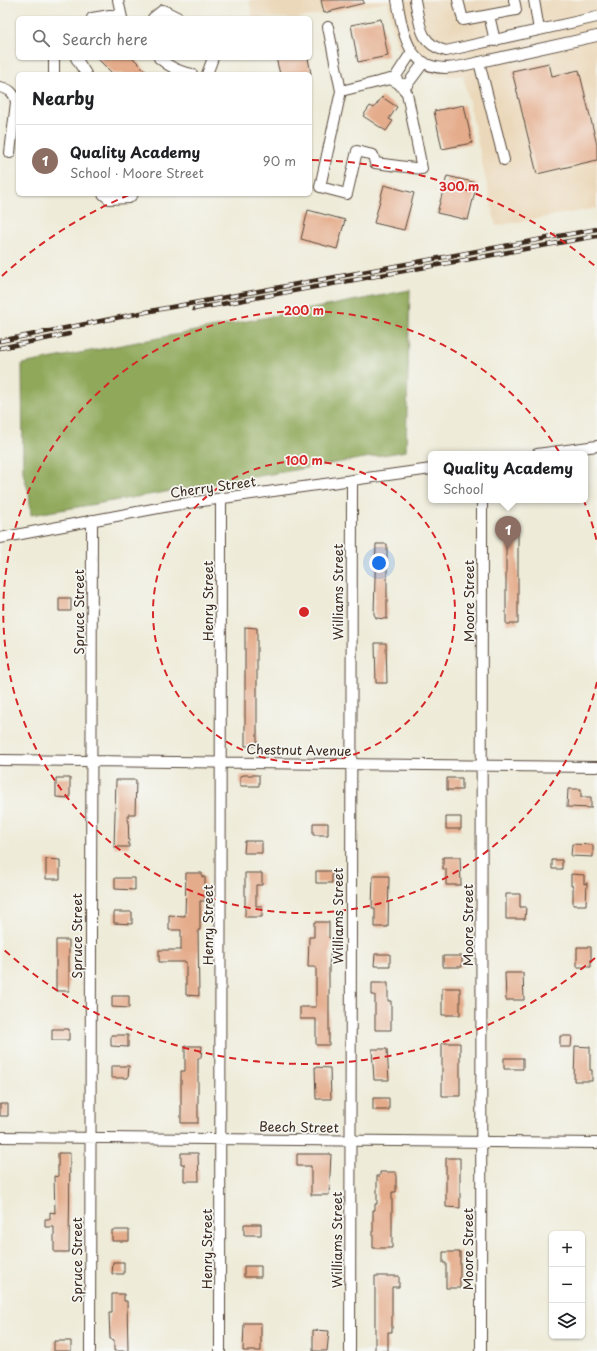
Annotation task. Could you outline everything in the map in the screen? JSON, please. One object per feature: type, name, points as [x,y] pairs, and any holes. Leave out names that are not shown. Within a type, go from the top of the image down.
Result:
[{"type":"street","points":[[118,0],[121,16]]},
{"type":"street","points":[[397,0],[403,35],[411,53],[424,62],[444,68],[597,36]]},
{"type":"street","points":[[415,0],[422,33],[427,41],[434,47],[451,51],[596,17],[597,30]]},
{"type":"street","points":[[458,0],[463,20],[516,10],[514,0]]},
{"type":"street","points":[[537,1],[540,30]]},
{"type":"street","points":[[156,16],[163,10],[175,16]]},
{"type":"street","points":[[489,15],[491,42],[490,59]]},
{"type":"street","points":[[104,16],[116,16]]},
{"type":"street","points":[[328,27],[341,91],[320,187],[347,194],[357,152],[373,154],[376,163],[422,169],[407,93],[398,83],[396,76],[411,53]]},
{"type":"street","points":[[54,60],[54,72]]},
{"type":"street","points":[[77,60],[85,72]]},
{"type":"street","points":[[160,60],[165,64],[183,72]]},
{"type":"street","points":[[208,72],[212,60]]},
{"type":"street","points":[[341,91],[390,79],[407,85],[424,62]]},
{"type":"street","points":[[478,62],[504,160]]},
{"type":"street","points":[[0,88],[9,89],[15,96],[16,102],[10,153]]},
{"type":"street","points":[[105,196],[109,199],[129,198],[131,196]]},
{"type":"street","points":[[559,451],[596,446]]},
{"type":"street","name":"Cherry Street","points":[[0,538],[92,520],[221,498],[428,469]]},
{"type":"street","name":"Williams Street","points":[[350,1351],[352,480]]},
{"type":"street","name":"Henry Street","points":[[220,1351],[221,498]]},
{"type":"street","name":"Moore Street","points":[[481,1351],[482,503]]},
{"type":"street","name":"Spruce Street","points":[[90,1351],[92,520]]},
{"type":"street","name":"Chestnut Avenue","points":[[0,760],[597,767]]},
{"type":"street","name":"Beech Street","points":[[0,1137],[597,1143]]},
{"type":"shaded area","points":[[249,0],[597,0],[597,208],[496,226],[463,75],[435,77],[404,56],[396,44],[388,2],[310,16],[253,16]]},
{"type":"green space","points":[[410,290],[406,451],[31,515],[29,493],[23,473],[22,364]]},
{"type":"building","points":[[321,0],[363,0],[364,3],[324,13]]},
{"type":"building","points":[[381,19],[388,56],[358,62],[351,25]]},
{"type":"building","points":[[99,60],[135,60],[147,72],[111,72]]},
{"type":"building","points":[[276,60],[308,60],[311,72],[280,72]]},
{"type":"building","points":[[549,63],[552,76],[579,70],[597,145],[597,160],[537,174],[512,71]]},
{"type":"building","points":[[382,97],[397,107],[389,119],[393,121],[386,131],[363,116],[370,106],[374,108]]},
{"type":"building","points":[[464,105],[472,143],[442,149],[434,111]]},
{"type":"building","points":[[447,176],[477,183],[468,220],[437,213]]},
{"type":"building","points":[[384,185],[414,193],[404,230],[374,223]]},
{"type":"building","points":[[308,210],[345,220],[337,249],[301,239]]},
{"type":"building","points":[[506,532],[518,532],[518,624],[506,624]]},
{"type":"building","points":[[376,544],[387,544],[387,619],[376,618],[374,614]]},
{"type":"building","points":[[59,598],[71,598],[71,611],[59,611]]},
{"type":"building","points":[[245,627],[257,628],[257,746],[245,746]]},
{"type":"building","points":[[375,643],[386,643],[387,683],[376,683]]},
{"type":"building","points":[[259,775],[259,786],[240,786],[240,776]]},
{"type":"building","points":[[56,778],[70,778],[70,798],[56,797]]},
{"type":"building","points":[[447,778],[462,778],[462,790],[447,790]]},
{"type":"building","points":[[116,780],[136,780],[135,814],[128,814],[129,847],[114,847]]},
{"type":"building","points":[[568,789],[581,789],[581,797],[591,797],[591,808],[567,807]]},
{"type":"building","points":[[446,817],[461,817],[461,829],[446,829]]},
{"type":"building","points":[[313,823],[328,823],[328,835],[313,835]]},
{"type":"building","points":[[245,841],[262,841],[262,853],[244,853]]},
{"type":"building","points":[[572,844],[593,845],[593,857],[571,856]]},
{"type":"building","points":[[443,857],[460,857],[461,885],[446,885],[446,869],[443,869]]},
{"type":"building","points":[[46,859],[60,860],[60,879],[46,879]]},
{"type":"building","points":[[552,860],[562,860],[562,869],[552,869]]},
{"type":"building","points":[[316,871],[332,871],[332,883],[316,883]]},
{"type":"building","points":[[186,873],[202,873],[202,877],[205,877],[205,901],[200,901],[200,930],[198,930],[199,996],[186,995],[186,962],[159,962],[159,950],[181,950],[181,930],[169,930],[169,915],[185,916]]},
{"type":"building","points":[[245,873],[262,873],[262,885],[256,885],[256,906],[262,906],[262,917],[245,917]]},
{"type":"building","points":[[571,874],[584,875],[584,884],[587,883],[586,905],[573,905],[573,886],[571,886]]},
{"type":"building","points":[[373,876],[389,876],[388,927],[375,927],[375,908],[372,908]]},
{"type":"building","points":[[115,878],[135,878],[135,890],[115,889]]},
{"type":"building","points":[[506,894],[520,894],[520,907],[526,907],[525,919],[506,919]]},
{"type":"building","points":[[114,912],[132,912],[132,924],[114,923]]},
{"type":"building","points":[[314,922],[329,922],[329,938],[332,938],[329,967],[329,1045],[316,1045],[316,1019],[300,1019],[300,1007],[316,1007],[316,967],[308,967],[309,937],[314,937]]},
{"type":"building","points":[[56,940],[69,940],[69,991],[56,991]]},
{"type":"building","points":[[577,947],[591,947],[591,967],[577,967]]},
{"type":"building","points":[[375,954],[390,954],[390,966],[374,966]]},
{"type":"building","points":[[443,956],[462,956],[462,967],[443,967]]},
{"type":"building","points":[[505,973],[523,973],[524,1000],[506,1000]]},
{"type":"building","points":[[372,983],[388,983],[388,1001],[391,1001],[391,1030],[375,1030],[375,995],[372,995]]},
{"type":"building","points":[[442,988],[460,988],[460,1015],[442,1015]]},
{"type":"building","points":[[112,996],[129,996],[129,1008],[112,1007]]},
{"type":"building","points":[[52,1029],[69,1029],[69,1040],[52,1040]]},
{"type":"building","points":[[111,1035],[128,1035],[128,1047],[111,1046]]},
{"type":"building","points":[[560,1036],[572,1036],[571,1047],[560,1047]]},
{"type":"building","points":[[442,1043],[460,1043],[460,1096],[442,1096]]},
{"type":"building","points":[[185,1046],[202,1046],[201,1058],[198,1058],[198,1123],[181,1123],[181,1071],[185,1071]]},
{"type":"building","points":[[575,1046],[590,1047],[590,1070],[592,1070],[592,1081],[574,1081]]},
{"type":"building","points":[[372,1049],[387,1049],[389,1080],[374,1080]]},
{"type":"building","points":[[504,1058],[523,1058],[523,1069],[504,1069]]},
{"type":"building","points":[[111,1066],[129,1066],[128,1078],[111,1078]]},
{"type":"building","points":[[315,1067],[330,1068],[331,1099],[316,1099]]},
{"type":"building","points":[[373,1098],[389,1098],[389,1110],[373,1110]]},
{"type":"building","points":[[0,1104],[8,1104],[8,1116],[0,1116]]},
{"type":"building","points":[[58,1153],[70,1153],[69,1252],[54,1252],[54,1227],[45,1227],[45,1219],[50,1219],[50,1212],[55,1213],[54,1176],[58,1177]]},
{"type":"building","points":[[181,1153],[198,1153],[199,1181],[184,1181],[184,1164],[181,1164]]},
{"type":"building","points":[[297,1154],[331,1154],[329,1195],[311,1195],[311,1166],[297,1166]]},
{"type":"building","points":[[446,1158],[460,1158],[460,1208],[446,1207]]},
{"type":"building","points":[[380,1172],[396,1172],[396,1192],[392,1192],[392,1248],[373,1248],[373,1210],[375,1210],[375,1204],[377,1204],[377,1176],[380,1176]]},
{"type":"building","points":[[244,1224],[261,1224],[261,1235],[244,1235]]},
{"type":"building","points":[[112,1230],[129,1230],[129,1241],[112,1241]]},
{"type":"building","points":[[443,1252],[460,1252],[460,1288],[446,1288],[446,1263],[443,1263]]},
{"type":"building","points":[[113,1262],[124,1262],[124,1274],[112,1274]]},
{"type":"building","points":[[244,1266],[261,1266],[261,1277],[244,1277]]},
{"type":"building","points":[[375,1276],[399,1276],[399,1287],[392,1287],[392,1332],[388,1332],[388,1351],[375,1351]]},
{"type":"building","points":[[112,1294],[124,1294],[124,1301],[127,1301],[128,1351],[114,1351],[114,1340],[110,1339],[109,1313],[112,1313]]},
{"type":"building","points":[[244,1323],[261,1323],[261,1351],[243,1351]]},
{"type":"building","points":[[313,1330],[329,1331],[327,1351],[313,1351]]},
{"type":"building","points":[[54,1341],[71,1341],[71,1351],[54,1351]]},
{"type":"railway","points":[[0,341],[161,309],[597,229]]},
{"type":"railway","points":[[194,309],[597,236]]},
{"type":"railway","points":[[0,348],[69,334]]},
{"type":"place","name":"Quality Academy","points":[[508,549]]}]
